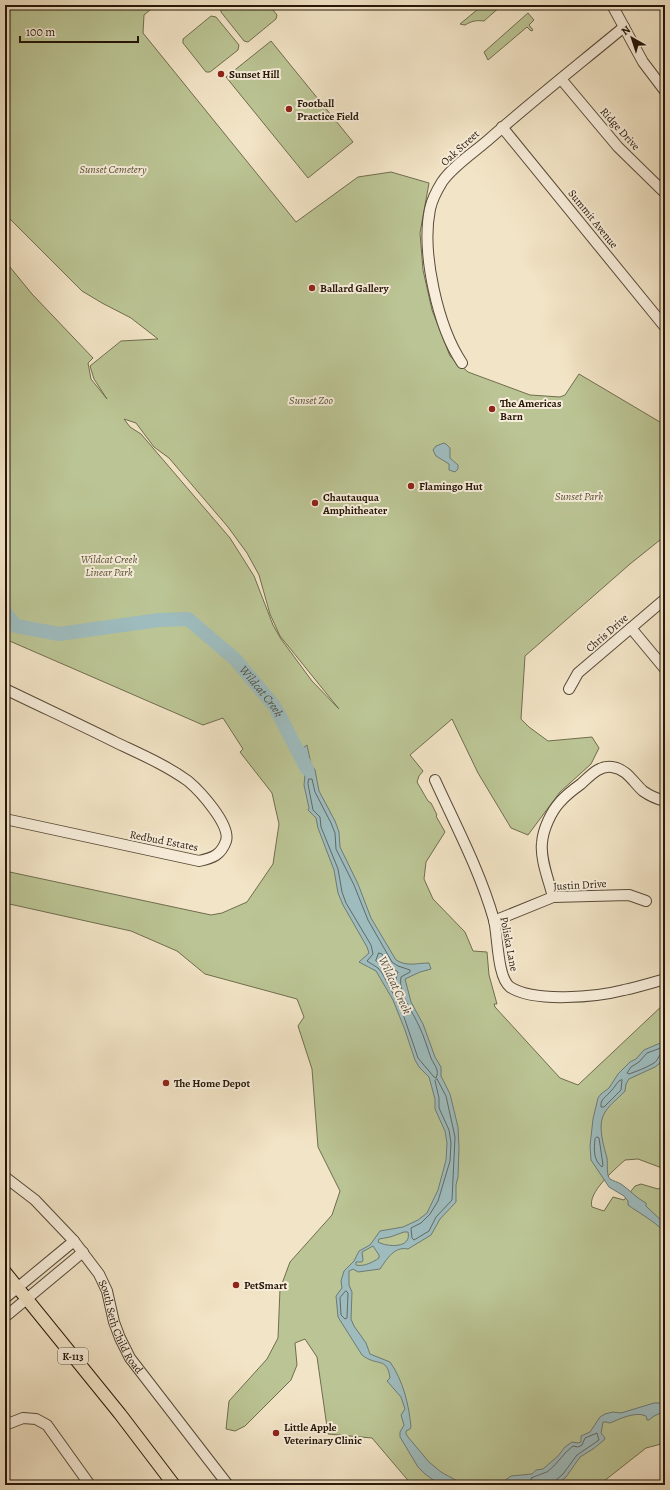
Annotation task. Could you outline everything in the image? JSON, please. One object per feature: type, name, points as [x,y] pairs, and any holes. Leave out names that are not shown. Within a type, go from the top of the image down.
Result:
[{"type":"main road","name":"K-113","points":[[5,1272],[120,1414],[174,1485]]},
{"type":"street","points":[[612,5],[643,62],[665,91]]},
{"type":"street","name":"Oak Street","points":[[462,363],[455,353],[449,338],[431,278],[427,239],[430,208],[437,192],[448,174],[502,127],[624,26]]},
{"type":"street","name":"Ridge Drive","points":[[561,79],[618,147],[665,193]]},
{"type":"street","name":"Summit Avenue","points":[[502,127],[665,327]]},
{"type":"street","name":"Chris Drive","points":[[569,689],[578,673],[665,599]]},
{"type":"street","points":[[631,628],[665,669]]},
{"type":"street","name":"Redbud Estates","points":[[5,689],[164,766],[189,782],[208,802],[223,823],[227,836],[223,848],[213,858],[199,861],[5,819]]},
{"type":"street","points":[[553,897],[544,863],[542,844],[546,825],[560,801],[598,769],[613,767],[623,770],[643,790],[656,798],[665,801]]},
{"type":"street","name":"Poliska Lane","points":[[435,780],[476,869],[494,921],[503,977],[509,986],[519,991],[536,996],[591,996],[623,991],[665,979]]},
{"type":"street","name":"Justin Drive","points":[[494,921],[553,897],[629,895],[646,901]]},
{"type":"street","name":"South Seth Child Road","points":[[5,1177],[35,1200],[74,1241],[100,1274],[107,1291],[114,1322],[130,1358],[228,1485]]},
{"type":"street","points":[[5,1298],[74,1241]]},
{"type":"street","points":[[5,1317],[83,1252]]},
{"type":"street","points":[[5,1425],[23,1418],[36,1419],[47,1425],[90,1485]]},
{"type":"green space","points":[[5,5],[156,5],[144,15],[143,33],[296,222],[358,177],[391,172],[429,183],[420,233],[423,270],[432,310],[450,356],[468,372],[530,395],[560,397],[565,395],[579,374],[665,425],[665,536],[630,564],[525,656],[521,719],[548,741],[592,737],[599,748],[591,764],[560,792],[528,835],[511,828],[478,773],[452,719],[410,755],[423,771],[417,782],[428,801],[431,803],[445,832],[426,862],[424,879],[433,899],[465,932],[473,951],[487,952],[489,975],[497,1004],[494,1004],[495,1007],[560,1078],[578,1085],[665,1003],[665,1171],[662,1168],[638,1159],[625,1160],[598,1188],[592,1201],[592,1207],[604,1211],[613,1197],[624,1200],[635,1186],[641,1184],[658,1189],[665,1185],[665,1443],[646,1448],[599,1485],[412,1485],[372,1438],[328,1434],[317,1357],[305,1339],[295,1343],[297,1365],[291,1380],[245,1426],[235,1431],[226,1429],[229,1401],[267,1359],[278,1338],[280,1289],[290,1262],[332,1215],[340,1191],[318,1147],[312,1069],[298,1026],[304,1017],[297,999],[205,974],[177,951],[131,931],[5,903],[5,871],[211,915],[222,913],[247,902],[273,864],[279,824],[272,793],[240,752],[243,749],[223,718],[203,725],[5,639],[5,261],[32,294],[93,358],[88,363],[91,379],[107,399],[94,379],[90,366],[121,341],[158,339],[131,318],[82,291],[5,214]],"holes":[[[124,419],[136,423],[154,447],[169,458],[228,527],[247,553],[259,575],[270,614],[280,636],[339,709],[312,681],[281,639],[273,625],[254,576],[230,538],[141,434],[130,427]]]},
{"type":"green space","points":[[225,5],[269,5],[277,15],[276,19],[248,42],[244,41],[221,12],[221,8]]},
{"type":"green space","points":[[483,5],[502,5],[484,21],[474,21],[465,25],[460,24]]},
{"type":"green space","points":[[528,13],[534,20],[529,25],[533,30],[531,31],[527,27],[488,60],[484,52]]},
{"type":"green space","points":[[211,16],[216,17],[239,45],[238,50],[210,72],[206,72],[183,43],[183,39]]},
{"type":"green space","name":"Football Practice Field","points":[[271,41],[353,142],[308,178],[226,77]]},
{"type":"water","points":[[444,443],[450,448],[450,458],[458,465],[458,469],[455,472],[449,470],[449,464],[436,456],[433,450],[436,446]]},
{"type":"water","points":[[307,745],[311,764],[315,770],[319,791],[335,821],[339,832],[340,847],[358,884],[371,918],[396,960],[408,964],[429,963],[431,969],[405,979],[411,1002],[423,1024],[435,1057],[441,1067],[441,1076],[450,1094],[458,1127],[459,1148],[456,1202],[440,1219],[431,1235],[408,1249],[399,1249],[395,1251],[388,1257],[380,1269],[358,1272],[353,1269],[349,1271],[349,1285],[352,1292],[351,1319],[366,1343],[370,1354],[390,1362],[395,1369],[405,1393],[410,1419],[411,1427],[406,1431],[406,1434],[429,1462],[441,1472],[459,1482],[479,1484],[504,1481],[511,1476],[532,1474],[536,1470],[543,1469],[572,1442],[581,1442],[581,1436],[590,1432],[600,1417],[605,1414],[613,1412],[621,1413],[654,1403],[665,1403],[665,1411],[649,1420],[647,1420],[646,1416],[637,1414],[610,1423],[603,1422],[601,1433],[605,1438],[604,1440],[580,1457],[566,1477],[556,1485],[531,1485],[523,1482],[520,1485],[440,1485],[425,1474],[418,1467],[400,1437],[400,1432],[404,1425],[401,1415],[405,1409],[401,1397],[387,1381],[390,1378],[389,1371],[384,1364],[367,1359],[362,1355],[338,1317],[336,1296],[342,1288],[341,1281],[344,1271],[354,1261],[359,1251],[370,1245],[380,1231],[403,1227],[418,1220],[427,1213],[438,1190],[446,1160],[447,1143],[445,1131],[435,1109],[435,1099],[429,1077],[419,1067],[415,1060],[393,1000],[376,971],[359,962],[369,953],[338,893],[334,870],[318,828],[316,818],[308,810],[309,808],[304,785],[305,774],[295,754]],"holes":[[[408,1232],[408,1238],[403,1244],[393,1246],[378,1242],[379,1239]],[[373,1246],[379,1255],[379,1258],[365,1265],[356,1265],[356,1262],[362,1262],[363,1260],[362,1252]]]},
{"type":"water","points":[[665,1041],[665,1054],[659,1064],[629,1079],[626,1084],[625,1091],[605,1112],[601,1126],[610,1179],[621,1184],[646,1203],[646,1206],[665,1224],[665,1242],[663,1232],[659,1227],[628,1205],[628,1201],[624,1196],[609,1187],[591,1160],[590,1146],[593,1119],[598,1098],[609,1088],[618,1074],[644,1050]]},
{"type":"waterway","name":"Wildcat Creek","points":[[5,612],[16,626],[59,634],[159,620],[188,619],[235,659],[275,707],[307,769]]},
{"type":"place","name":"Sunset Hill","points":[[221,74]]},
{"type":"place","name":"Football Practice Field","points":[[289,109]]},
{"type":"place","name":"Ballard Gallery","points":[[312,288]]},
{"type":"place","name":"The Americas Barn","points":[[492,409]]},
{"type":"place","name":"Flamingo Hut","points":[[411,486]]},
{"type":"place","name":"Chautauqua Amphitheater","points":[[315,503]]},
{"type":"place","name":"The Home Depot","points":[[166,1083]]},
{"type":"place","name":"PetSmart","points":[[236,1285]]},
{"type":"place","name":"Little Apple Veterinary Clinic","points":[[276,1433]]},
{"type":"park label","name":"Sunset Cemetery","points":[[113,169]]},
{"type":"park label","name":"Sunset Zoo","points":[[311,400]]},
{"type":"park label","name":"Sunset Park","points":[[579,496]]},
{"type":"park label","name":"Wildcat Creek Linear Park","points":[[109,565]]}]
